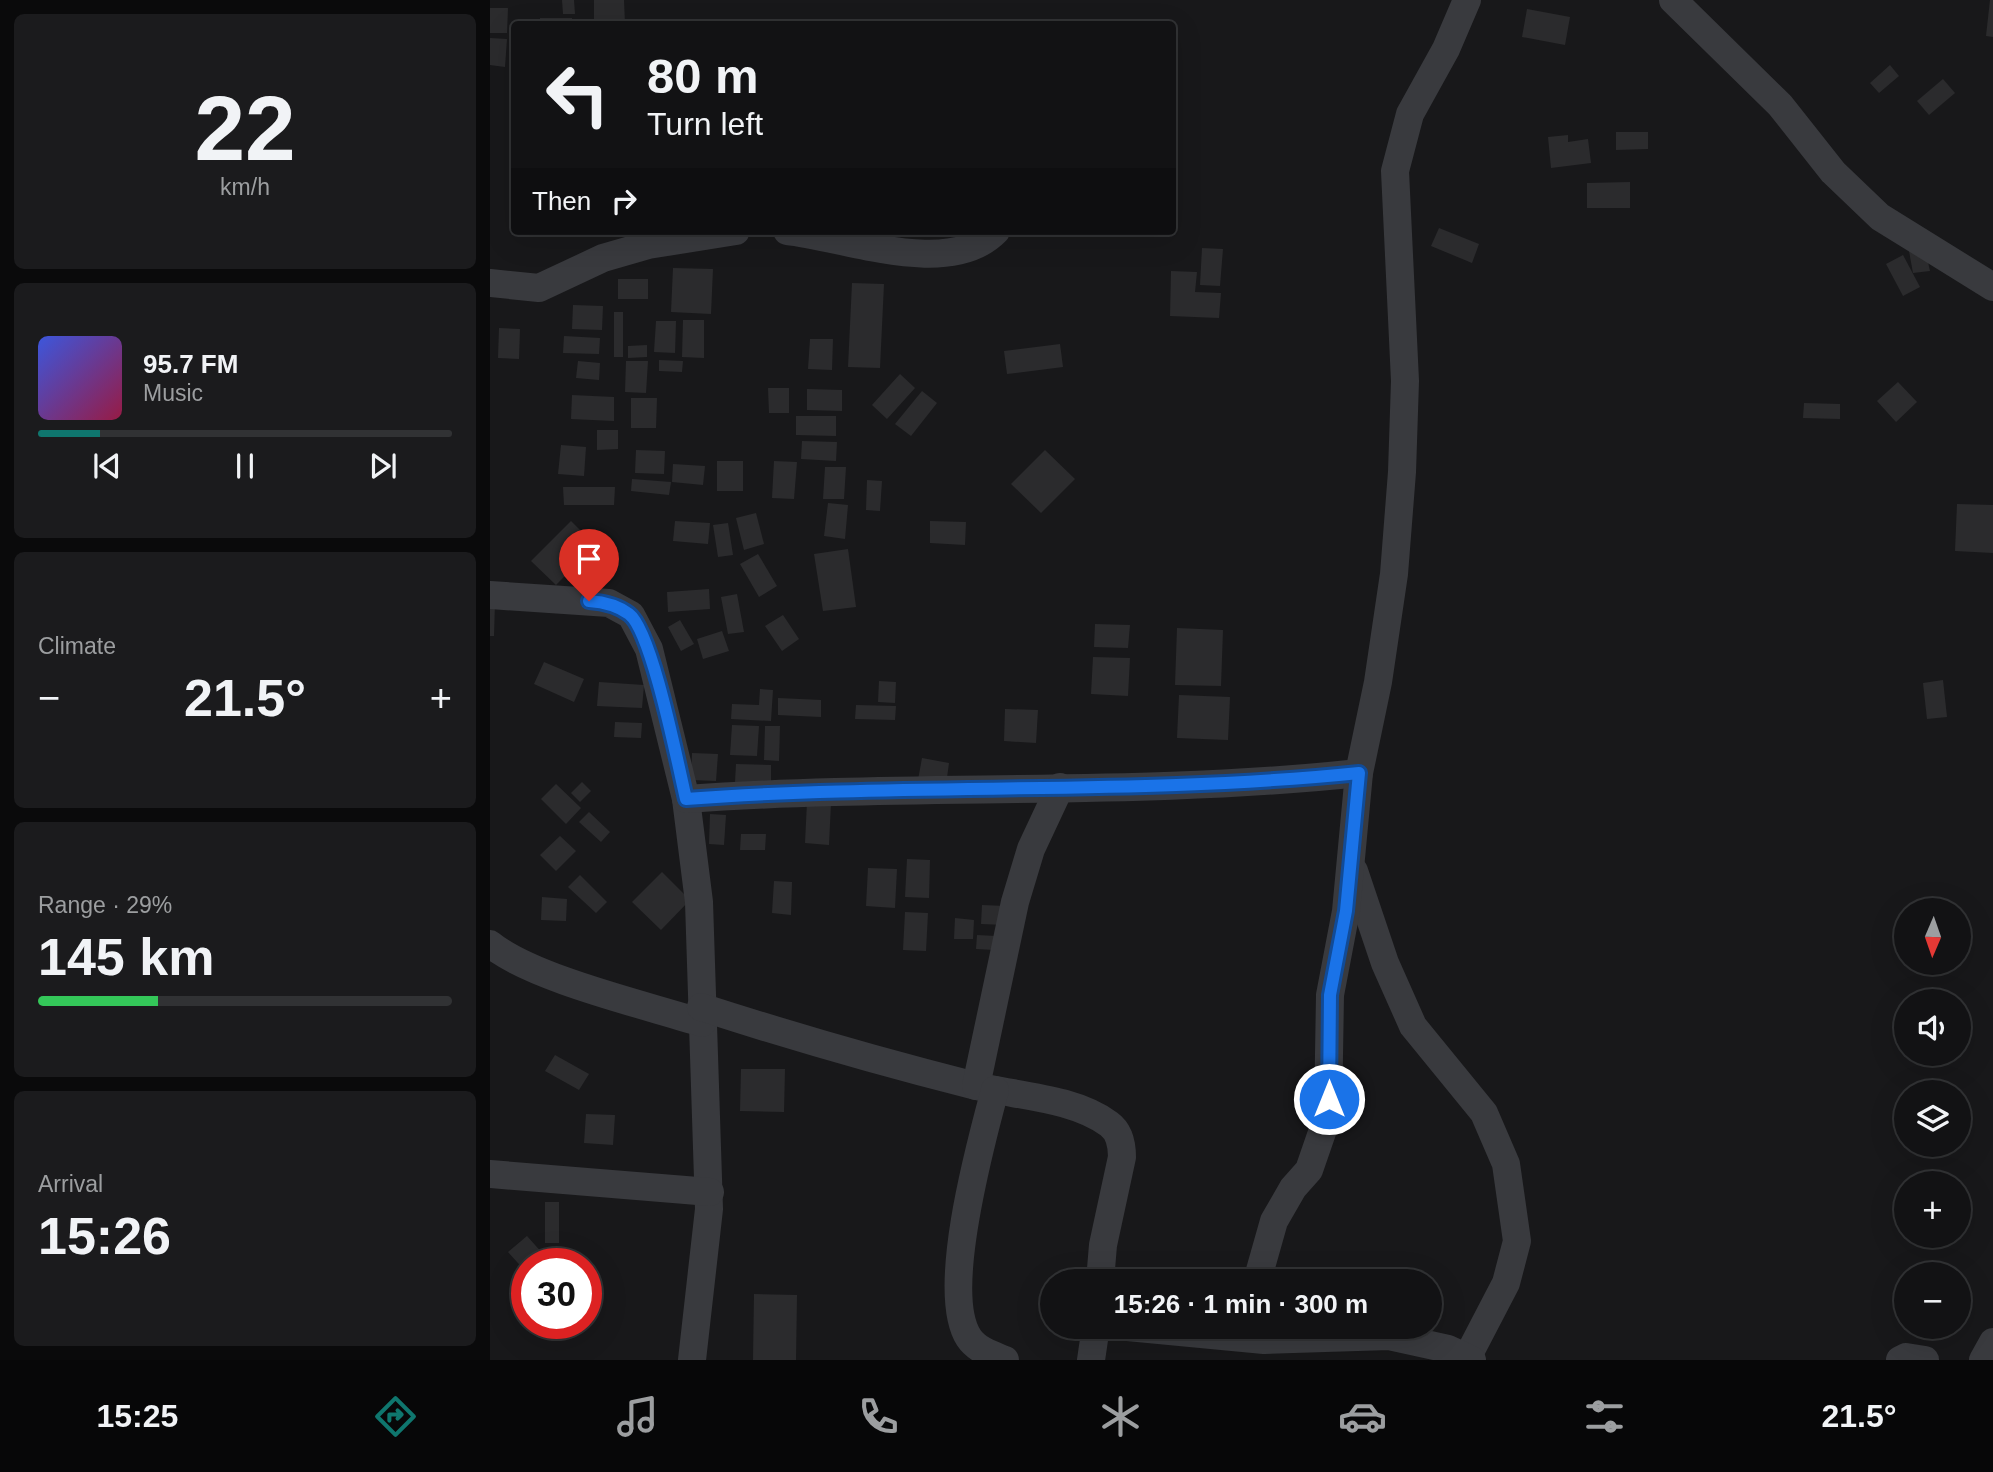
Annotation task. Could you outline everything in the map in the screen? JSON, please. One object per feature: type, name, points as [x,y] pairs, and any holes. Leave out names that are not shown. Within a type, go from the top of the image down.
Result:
[{"type":"street","points":[[1260,1269],[1274,1221],[1293,1188],[1309,1170],[1328,1115],[1330,995],[1346,911],[1359,773],[1378,682],[1392,588],[1402,472],[1405,381],[1395,171],[1410,114],[1446,49],[1467,0]]},
{"type":"street","points":[[1673,0],[1780,104],[1833,172],[1880,216],[1993,287]]},
{"type":"street","points":[[490,283],[538,288],[603,258],[637,248],[713,235]]},
{"type":"street","points":[[826,235],[872,248],[915,253],[954,251],[984,243],[992,235]]},
{"type":"street","points":[[490,595],[609,603],[631,615],[649,649],[686,799],[699,902],[709,1192],[692,1360]]},
{"type":"street","points":[[686,799],[1280,781],[1359,773]]},
{"type":"street","points":[[1005,1360],[987,1353],[970,1340],[961,1320],[957,1284],[982,1140],[986,1088],[1015,902],[1031,849],[1060,787]]},
{"type":"street","points":[[1350,860],[1385,963],[1413,1026],[1484,1113],[1506,1164],[1517,1241],[1506,1283],[1469,1359],[1448,1349],[1403,1339]]},
{"type":"street","points":[[490,944],[555,976],[986,1088],[1074,1108],[1112,1126],[1119,1137],[1122,1157],[1103,1245],[1101,1269]]},
{"type":"street","points":[[490,1174],[709,1192]]},
{"type":"street","points":[[1091,1360],[1094,1339]]},
{"type":"street","points":[[1983,1360],[1993,1342]]},
{"type":"street","points":[[1900,1360],[1906,1357],[1925,1360]]},
{"type":"building","points":[[562,0],[574,0],[575,14],[563,14]]},
{"type":"building","points":[[594,0],[624,0],[625,21],[594,21]]},
{"type":"building","points":[[1990,0],[1993,0],[1993,37],[1986,36]]},
{"type":"building","points":[[490,8],[508,8],[507,33],[490,33]]},
{"type":"building","points":[[1527,9],[1570,17],[1565,45],[1522,37]]},
{"type":"building","points":[[540,18],[572,18],[572,21],[540,21]]},
{"type":"building","points":[[490,38],[507,39],[505,67],[490,65]]},
{"type":"building","points":[[1890,65],[1899,76],[1879,93],[1870,83]]},
{"type":"building","points":[[1943,79],[1955,93],[1929,115],[1917,101]]},
{"type":"building","points":[[1616,132],[1648,132],[1648,149],[1616,150]]},
{"type":"building","points":[[1568,135],[1568,142],[1588,139],[1591,163],[1551,168],[1548,137]]},
{"type":"building","points":[[1630,182],[1630,208],[1587,208],[1587,183]]},
{"type":"building","points":[[1439,228],[1479,244],[1472,263],[1431,246]]},
{"type":"building","points":[[1202,248],[1223,249],[1220,286],[1200,285]]},
{"type":"building","points":[[1925,248],[1930,271],[1913,273],[1909,251]]},
{"type":"building","points":[[1903,255],[1920,287],[1903,296],[1886,264]]},
{"type":"building","points":[[673,268],[713,269],[711,314],[671,312]]},
{"type":"building","points":[[1171,271],[1197,272],[1195,292],[1221,293],[1219,318],[1170,316]]},
{"type":"building","points":[[618,279],[648,279],[648,299],[618,299]]},
{"type":"building","points":[[852,283],[884,284],[880,368],[848,367]]},
{"type":"building","points":[[573,305],[603,306],[602,330],[572,329]]},
{"type":"building","points":[[614,312],[623,312],[623,357],[614,357]]},
{"type":"building","points":[[683,320],[704,320],[704,358],[682,357]]},
{"type":"building","points":[[656,321],[676,321],[675,353],[654,352]]},
{"type":"building","points":[[499,328],[520,329],[519,359],[498,358]]},
{"type":"building","points":[[564,336],[600,338],[599,354],[563,353]]},
{"type":"building","points":[[810,339],[833,339],[832,370],[808,369]]},
{"type":"building","points":[[1060,344],[1063,367],[1007,374],[1004,351]]},
{"type":"building","points":[[647,345],[647,357],[628,358],[628,346]]},
{"type":"building","points":[[659,360],[683,361],[682,372],[659,371]]},
{"type":"building","points":[[578,361],[600,363],[599,380],[576,378]]},
{"type":"building","points":[[626,361],[648,361],[646,393],[625,392]]},
{"type":"building","points":[[900,374],[915,388],[887,419],[872,405]]},
{"type":"building","points":[[1898,382],[1917,402],[1896,422],[1877,401]]},
{"type":"building","points":[[768,388],[789,388],[789,413],[769,413]]},
{"type":"building","points":[[807,389],[842,390],[842,411],[807,410]]},
{"type":"building","points":[[922,391],[937,403],[911,436],[895,424]]},
{"type":"building","points":[[572,395],[614,397],[614,421],[571,419]]},
{"type":"building","points":[[631,398],[657,398],[656,428],[631,428]]},
{"type":"building","points":[[1804,403],[1840,404],[1840,419],[1803,418]]},
{"type":"building","points":[[796,416],[836,416],[836,436],[796,435]]},
{"type":"building","points":[[597,430],[618,430],[618,449],[597,450]]},
{"type":"building","points":[[802,441],[837,442],[836,461],[801,459]]},
{"type":"building","points":[[561,445],[586,447],[584,476],[558,474]]},
{"type":"building","points":[[636,450],[665,451],[664,474],[635,473]]},
{"type":"building","points":[[1045,450],[1075,479],[1041,513],[1011,484]]},
{"type":"building","points":[[717,461],[743,461],[743,491],[717,491]]},
{"type":"building","points":[[774,461],[797,462],[794,499],[772,498]]},
{"type":"building","points":[[673,464],[705,466],[703,485],[672,482]]},
{"type":"building","points":[[825,467],[846,467],[844,499],[823,499]]},
{"type":"building","points":[[632,479],[671,482],[669,495],[631,491]]},
{"type":"building","points":[[867,480],[882,481],[880,511],[866,510]]},
{"type":"building","points":[[563,487],[615,487],[614,505],[564,505]]},
{"type":"building","points":[[828,503],[848,505],[845,539],[824,536]]},
{"type":"building","points":[[1957,504],[1993,505],[1993,553],[1955,551]]},
{"type":"building","points":[[756,513],[764,544],[744,550],[736,518]]},
{"type":"building","points":[[571,521],[595,545],[556,585],[531,561]]},
{"type":"building","points":[[675,521],[710,523],[708,544],[673,541]]},
{"type":"building","points":[[930,521],[966,522],[965,545],[930,543]]},
{"type":"building","points":[[728,523],[733,555],[718,557],[713,525]]},
{"type":"building","points":[[848,549],[856,607],[823,611],[814,554]]},
{"type":"building","points":[[758,554],[777,586],[759,597],[740,564]]},
{"type":"building","points":[[709,589],[710,609],[668,612],[667,592]]},
{"type":"building","points":[[737,594],[744,632],[728,634],[721,597]]},
{"type":"building","points":[[490,602],[495,602],[494,636],[490,636]]},
{"type":"building","points":[[783,615],[799,639],[782,651],[765,626]]},
{"type":"building","points":[[680,620],[694,644],[681,651],[668,627]]},
{"type":"building","points":[[1095,624],[1130,625],[1128,648],[1094,647]]},
{"type":"building","points":[[1177,628],[1223,630],[1221,686],[1175,685]]},
{"type":"building","points":[[722,631],[729,651],[703,659],[697,639]]},
{"type":"building","points":[[1093,657],[1130,658],[1128,696],[1091,694]]},
{"type":"building","points":[[544,662],[584,679],[574,702],[534,684]]},
{"type":"building","points":[[1943,680],[1947,717],[1927,719],[1923,683]]},
{"type":"building","points":[[879,681],[896,682],[895,703],[878,702]]},
{"type":"building","points":[[599,682],[644,685],[642,708],[597,706]]},
{"type":"building","points":[[760,689],[773,690],[771,721],[731,719],[732,704],[759,705]]},
{"type":"building","points":[[1179,695],[1230,697],[1228,740],[1177,738]]},
{"type":"building","points":[[778,698],[821,700],[821,717],[778,715]]},
{"type":"building","points":[[856,705],[896,706],[895,720],[855,719]]},
{"type":"building","points":[[1005,709],[1038,710],[1036,743],[1004,741]]},
{"type":"building","points":[[615,722],[642,723],[641,738],[614,737]]},
{"type":"building","points":[[732,725],[759,726],[757,756],[730,755]]},
{"type":"building","points":[[765,726],[780,726],[779,761],[764,760]]},
{"type":"building","points":[[692,753],[718,754],[716,781],[691,780]]},
{"type":"building","points":[[922,758],[949,763],[946,785],[918,780]]},
{"type":"building","points":[[736,764],[771,765],[771,784],[735,782]]},
{"type":"building","points":[[582,782],[591,791],[580,802],[571,793]]},
{"type":"building","points":[[556,784],[581,808],[566,824],[541,799]]},
{"type":"building","points":[[807,802],[831,803],[829,845],[805,843]]},
{"type":"building","points":[[589,812],[610,832],[601,842],[579,822]]},
{"type":"building","points":[[710,814],[726,815],[724,845],[709,844]]},
{"type":"building","points":[[741,834],[766,834],[765,850],[740,850]]},
{"type":"building","points":[[560,836],[576,851],[556,871],[540,855]]},
{"type":"building","points":[[907,859],[930,860],[929,898],[905,897]]},
{"type":"building","points":[[868,868],[897,869],[895,908],[866,906]]},
{"type":"building","points":[[662,872],[690,900],[661,930],[632,902]]},
{"type":"building","points":[[580,875],[607,902],[596,913],[568,887]]},
{"type":"building","points":[[774,881],[792,882],[791,915],[772,913]]},
{"type":"building","points":[[542,897],[567,899],[566,921],[541,920]]},
{"type":"building","points":[[982,905],[1006,906],[1005,925],[981,924]]},
{"type":"building","points":[[905,912],[928,913],[926,951],[903,950]]},
{"type":"building","points":[[955,918],[974,920],[973,939],[954,939]]},
{"type":"building","points":[[977,935],[996,936],[995,950],[976,949]]},
{"type":"building","points":[[555,1055],[589,1074],[579,1090],[545,1071]]},
{"type":"building","points":[[741,1069],[785,1069],[784,1112],[740,1111]]},
{"type":"building","points":[[586,1114],[615,1115],[613,1145],[584,1143]]},
{"type":"building","points":[[545,1202],[559,1202],[559,1243],[545,1243]]},
{"type":"building","points":[[527,1236],[538,1248],[513,1248]]},
{"type":"building","points":[[754,1294],[797,1295],[796,1360],[753,1360]]},
{"type":"route","points":[[589,601],[609,603],[631,615],[649,649],[686,799],[744,794],[883,792],[971,787],[1183,785],[1280,781],[1359,773],[1353,813],[1346,911],[1330,995],[1329,1099]]}]
